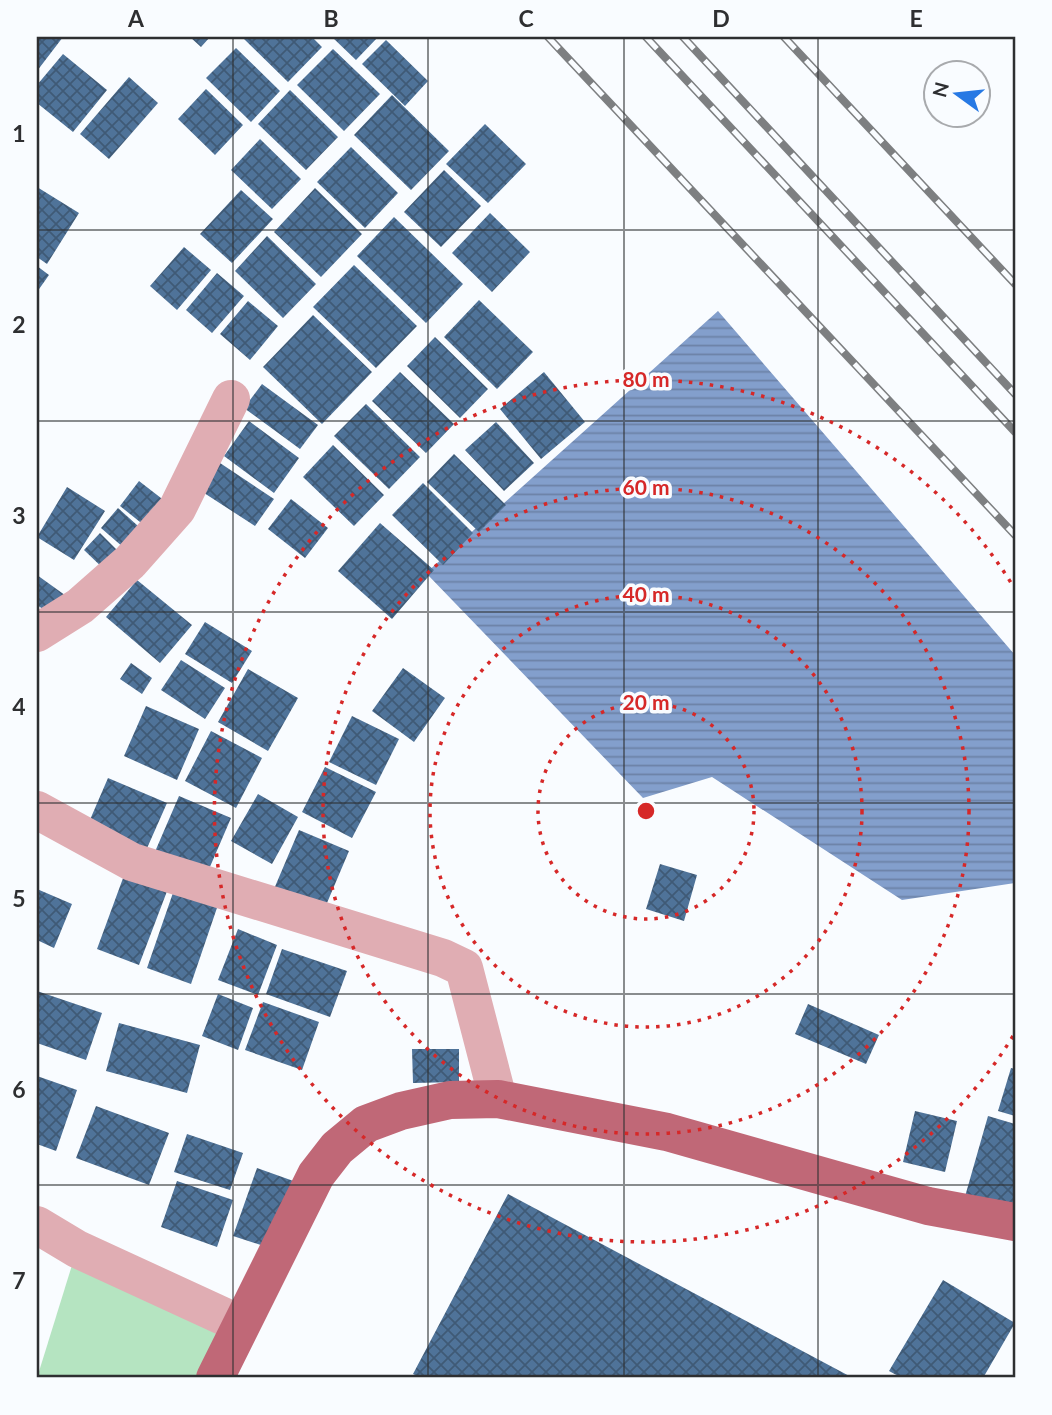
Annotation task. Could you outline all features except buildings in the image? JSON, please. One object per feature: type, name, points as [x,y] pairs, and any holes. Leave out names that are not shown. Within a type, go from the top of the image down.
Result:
[{"type":"main road","points":[[215,1378],[316,1175],[337,1148],[366,1124],[401,1111],[450,1100],[498,1099],[667,1132],[928,1206],[1015,1222]]},
{"type":"street","points":[[37,633],[80,606],[130,562],[177,509],[230,399]]},
{"type":"street","points":[[37,810],[132,862],[443,958],[464,968],[498,1099]]},
{"type":"street","points":[[37,1225],[77,1249],[240,1324]]},
{"type":"green space","points":[[77,1249],[226,1328],[203,1378],[37,1378]]},
{"type":"water","points":[[718,311],[1015,655],[1015,883],[902,900],[712,777],[643,798],[426,573]]},
{"type":"railway","points":[[548,37],[1015,535]]},
{"type":"railway","points":[[646,37],[1015,432]]},
{"type":"railway","points":[[683,37],[1015,394]]},
{"type":"railway","points":[[784,37],[1015,284]]}]
